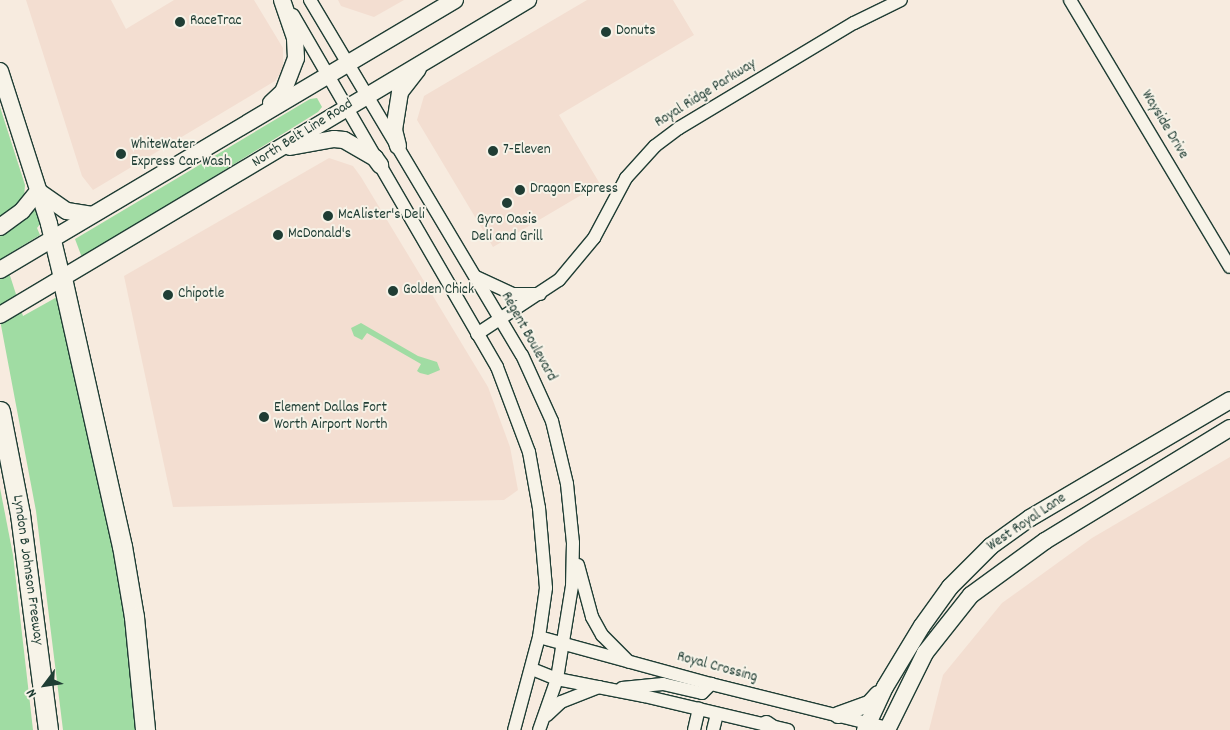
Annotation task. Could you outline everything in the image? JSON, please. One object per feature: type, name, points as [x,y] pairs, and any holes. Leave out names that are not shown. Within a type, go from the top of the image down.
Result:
[{"type":"highway","points":[[62,278],[122,546],[134,617],[145,730]]},
{"type":"highway","name":"Lyndon B Johnson Freeway","points":[[0,411],[20,514],[48,730]]},
{"type":"main road","points":[[260,115],[283,92],[296,58],[295,38],[283,0]]},
{"type":"main road","points":[[0,270],[455,0]]},
{"type":"main road","name":"North Belt Line Road","points":[[0,315],[528,0]]},
{"type":"main road","points":[[398,146],[394,130],[400,92],[425,61]]},
{"type":"main road","points":[[0,71],[52,238],[62,278]]},
{"type":"main road","points":[[280,149],[334,139],[354,144],[380,165]]},
{"type":"main road","points":[[38,192],[66,211],[91,215]]},
{"type":"main road","points":[[0,227],[22,211],[38,192]]},
{"type":"main road","name":"West Royal Lane","points":[[866,727],[885,687],[922,626],[950,587],[991,546],[1030,518],[1230,400]]},
{"type":"main road","name":"West Royal Lane","points":[[888,729],[925,653],[946,624],[971,595],[1045,541],[1230,428]]},
{"type":"main road","points":[[1030,518],[1045,541]]},
{"type":"main road","points":[[838,715],[869,704],[885,687]]},
{"type":"street","points":[[283,0],[347,107],[477,334],[516,412],[531,461],[546,569],[539,636],[532,669],[514,730]]},
{"type":"street","name":"Regent Boulevard","points":[[310,0],[522,355],[552,421],[567,484],[573,543],[572,586],[557,680],[541,724]]},
{"type":"street","name":"Royal Ridge Parkway","points":[[477,334],[560,280],[580,258],[626,178],[655,146],[679,128],[854,23],[901,0]]},
{"type":"street","name":"Wayside Drive","points":[[1070,0],[1230,267]]},
{"type":"street","points":[[475,276],[513,294],[540,294]]},
{"type":"street","points":[[573,543],[592,617],[602,634],[629,662]]},
{"type":"street","name":"Royal Crossing","points":[[539,636],[564,645],[711,684],[838,715],[866,727],[888,729]]},
{"type":"street","points":[[532,669],[557,680],[605,688],[788,730]]},
{"type":"street","points":[[541,724],[561,702],[605,688],[663,684],[702,693],[711,684]]},
{"type":"street","points":[[694,730],[699,709]]},
{"type":"street","points":[[713,730],[717,714]]},
{"type":"shaded area","points":[[26,0],[111,0],[126,29],[174,0],[254,0],[283,48],[283,69],[275,81],[93,190],[82,176]]},
{"type":"shaded area","points":[[338,0],[404,0],[374,17],[341,6]]},
{"type":"shaded area","points":[[587,0],[673,0],[694,35],[559,115],[600,184],[493,247],[417,120],[424,96]]},
{"type":"shaded area","points":[[329,158],[353,166],[361,177],[488,387],[510,447],[518,490],[504,500],[173,507],[124,276]]},
{"type":"shaded area","points":[[1230,457],[1230,730],[929,730],[943,675],[1002,603],[1092,538]]},
{"type":"green space","points":[[317,98],[322,107],[318,112],[83,258],[75,239],[310,99]]},
{"type":"green space","points":[[0,107],[25,185],[24,198],[35,204],[41,223],[37,228],[40,235],[4,257],[23,316],[57,297],[119,567],[138,730],[63,730],[36,511],[0,320]]},
{"type":"green space","points":[[361,323],[418,356],[437,362],[440,370],[428,375],[420,373],[417,371],[421,364],[367,333],[362,340],[354,336],[351,328]]},
{"type":"green space","points":[[0,488],[13,555],[33,730],[0,730]]},
{"type":"place","name":"RaceTrac","points":[[180,22]]},
{"type":"place","name":"Donuts","points":[[606,32]]},
{"type":"place","name":"7-Eleven","points":[[493,151]]},
{"type":"place","name":"WhiteWater Express Car Wash","points":[[121,154]]},
{"type":"place","name":"Dragon Express","points":[[520,190]]},
{"type":"place","name":"Gyro Oasis Deli and Grill","points":[[507,203]]},
{"type":"place","name":"McAlister's Deli","points":[[328,216]]},
{"type":"place","name":"McDonald's","points":[[278,235]]},
{"type":"place","name":"Golden Chick","points":[[393,291]]},
{"type":"place","name":"Chipotle","points":[[168,295]]},
{"type":"place","name":"Element Dallas Fort Worth Airport North","points":[[264,417]]}]
